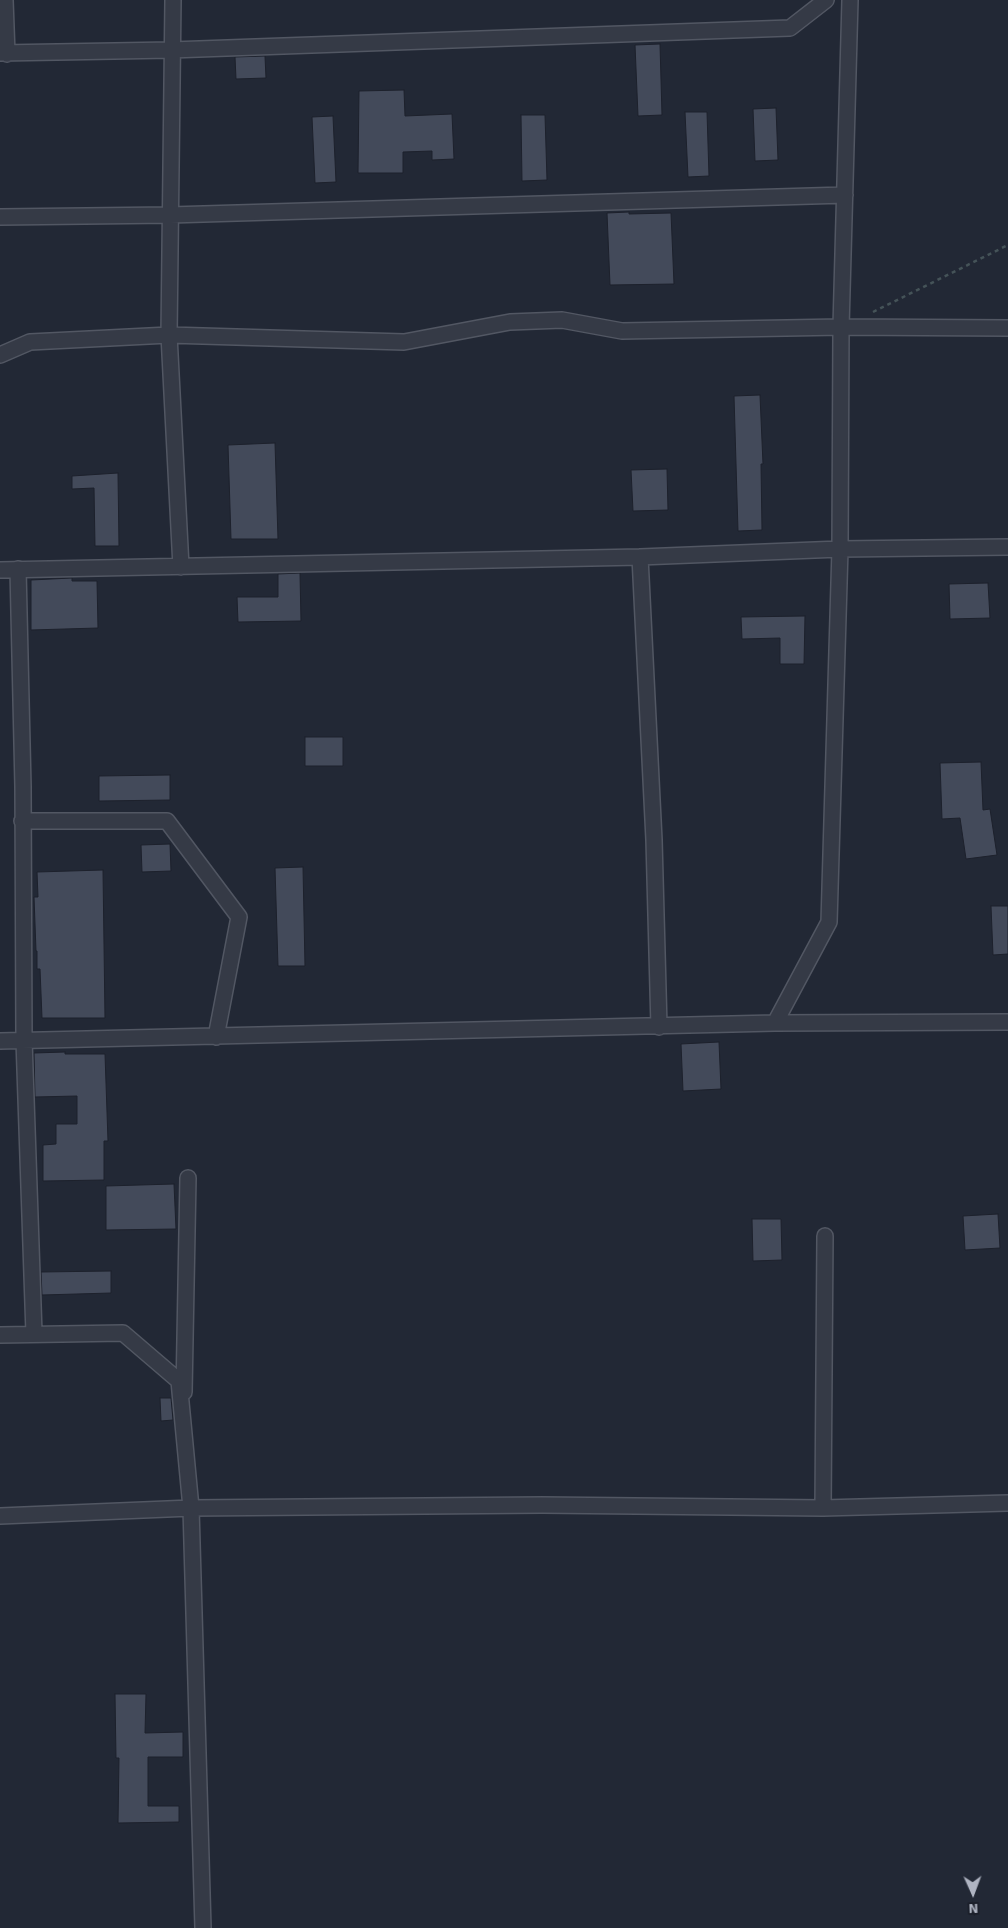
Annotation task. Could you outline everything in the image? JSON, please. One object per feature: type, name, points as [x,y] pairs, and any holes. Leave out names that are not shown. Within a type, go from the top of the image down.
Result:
[{"type":"street","points":[[5,0],[3,54],[171,50],[790,28],[826,0]]},
{"type":"street","points":[[173,0],[169,335],[181,566]]},
{"type":"street","points":[[775,1023],[829,922],[840,549],[841,327],[850,0]]},
{"type":"street","points":[[0,217],[170,215],[845,195]]},
{"type":"street","points":[[0,355],[30,342],[169,335],[404,342],[510,322],[562,320],[622,331],[841,327],[1008,328]]},
{"type":"street","points":[[0,570],[640,557],[840,549],[1008,547]]},
{"type":"street","points":[[640,557],[654,840],[659,1027]]},
{"type":"street","points":[[18,569],[24,1040],[34,1334]]},
{"type":"street","points":[[22,822],[167,821],[239,917],[216,1036]]},
{"type":"street","points":[[0,1041],[775,1023],[1008,1022]]},
{"type":"street","points":[[183,1419],[188,1178]]},
{"type":"street","points":[[824,1508],[825,1236]]},
{"type":"street","points":[[0,1334],[123,1333],[179,1382],[191,1508],[203,1928]]},
{"type":"street","points":[[0,1516],[191,1508],[542,1505],[824,1508],[1008,1504]]},
{"type":"path","points":[[867,314],[1008,245]]},
{"type":"building","points":[[660,44],[662,115],[638,116],[635,45]]},
{"type":"building","points":[[265,56],[266,78],[236,79],[235,57]]},
{"type":"building","points":[[404,90],[405,116],[452,114],[454,159],[432,160],[432,151],[403,152],[403,173],[358,173],[359,91]]},
{"type":"building","points":[[776,108],[778,160],[755,161],[753,109]]},
{"type":"building","points":[[685,112],[707,112],[709,176],[688,177]]},
{"type":"building","points":[[521,115],[545,115],[547,180],[522,181]]},
{"type":"building","points":[[333,116],[336,182],[315,183],[312,117]]},
{"type":"building","points":[[629,212],[629,214],[671,213],[674,284],[610,285],[607,213]]},
{"type":"building","points":[[760,395],[763,464],[761,464],[762,530],[738,531],[734,396]]},
{"type":"building","points":[[275,443],[278,539],[231,539],[228,445]]},
{"type":"building","points":[[667,469],[668,510],[633,511],[631,470]]},
{"type":"building","points":[[118,473],[119,546],[95,546],[94,488],[72,489],[72,476]]},
{"type":"building","points":[[300,573],[301,621],[238,622],[237,597],[278,597],[278,574]]},
{"type":"building","points":[[72,578],[72,581],[97,581],[98,628],[31,630],[31,580]]},
{"type":"building","points":[[988,583],[990,618],[950,619],[949,584]]},
{"type":"building","points":[[805,616],[804,664],[780,664],[780,638],[742,639],[741,617]]},
{"type":"building","points":[[305,737],[343,737],[343,766],[305,766]]},
{"type":"building","points":[[981,762],[983,810],[990,809],[997,855],[966,859],[960,818],[942,819],[940,763]]},
{"type":"building","points":[[170,775],[170,800],[99,801],[99,776]]},
{"type":"building","points":[[170,844],[171,871],[142,872],[141,845]]},
{"type":"building","points":[[303,867],[305,966],[278,966],[275,868]]},
{"type":"building","points":[[103,870],[105,1018],[42,1018],[40,969],[37,969],[34,897],[38,897],[37,872]]},
{"type":"building","points":[[991,906],[1008,906],[1008,954],[993,955]]},
{"type":"building","points":[[719,1042],[721,1089],[683,1091],[681,1044]]},
{"type":"building","points":[[65,1052],[65,1054],[105,1054],[108,1141],[104,1141],[104,1180],[43,1181],[43,1145],[56,1144],[56,1124],[77,1124],[77,1096],[35,1097],[34,1053]]},
{"type":"building","points":[[174,1184],[176,1229],[106,1230],[106,1186]]},
{"type":"building","points":[[998,1214],[1000,1248],[965,1250],[963,1216]]},
{"type":"building","points":[[752,1219],[781,1219],[782,1260],[753,1261]]},
{"type":"building","points":[[111,1271],[111,1293],[42,1295],[41,1272]]},
{"type":"building","points":[[160,1398],[171,1398],[173,1420],[161,1421]]},
{"type":"building","points":[[115,1694],[146,1694],[145,1733],[183,1732],[183,1757],[148,1757],[148,1806],[179,1806],[179,1822],[118,1823],[119,1758],[116,1758]]}]
